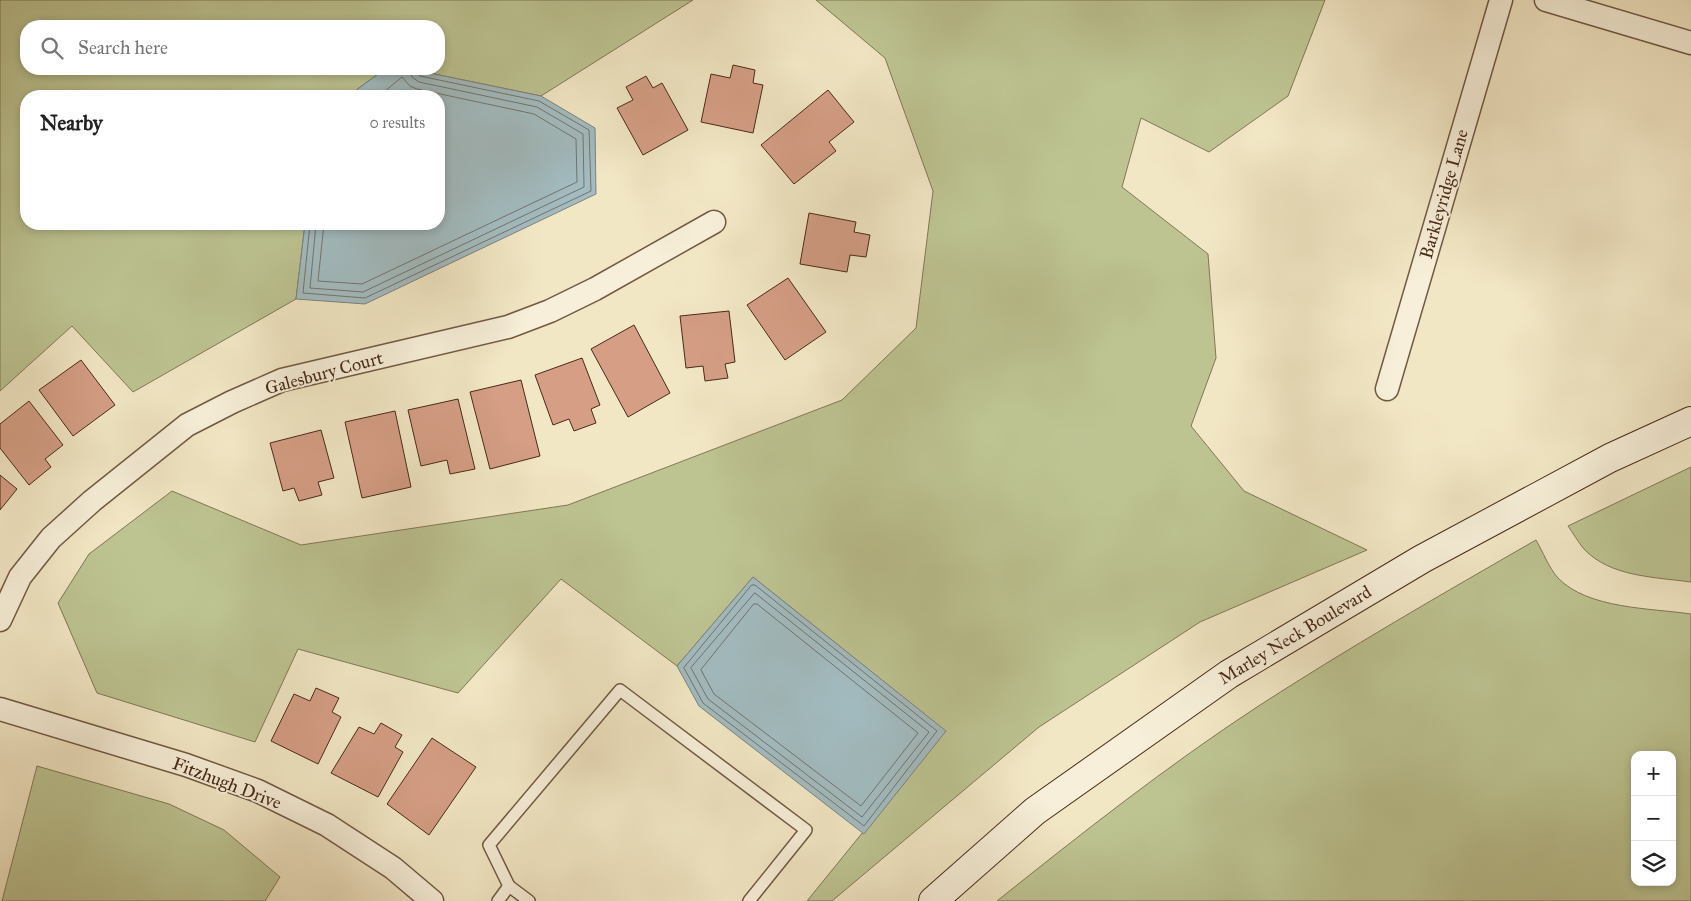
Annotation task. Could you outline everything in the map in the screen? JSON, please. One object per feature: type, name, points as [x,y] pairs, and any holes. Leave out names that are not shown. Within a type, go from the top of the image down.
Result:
[{"type":"main road","name":"Marley Neck Boulevard","points":[[933,901],[1035,812],[1229,674],[1422,559],[1610,458],[1691,421]]},
{"type":"street","name":"Barkleyridge Lane","points":[[1387,389],[1501,0]]},
{"type":"street","points":[[1546,0],[1691,42]]},
{"type":"street","name":"Galesbury Court","points":[[0,620],[20,577],[51,538],[92,501],[187,425],[282,380],[508,327],[542,314],[595,289],[714,222]]},
{"type":"street","name":"Fitzhugh Drive","points":[[0,709],[186,765],[258,791],[326,825],[393,868],[432,901]]},
{"type":"lane","points":[[529,901],[509,886],[489,845],[620,690],[806,830],[750,901]]},
{"type":"lane","points":[[498,901],[509,886]]},
{"type":"green space","points":[[0,0],[693,0],[541,96],[439,75],[445,75],[445,20],[20,20],[20,75],[377,75],[356,90],[20,90],[20,230],[304,230],[296,299],[133,392],[72,326],[0,391]]},
{"type":"green space","points":[[816,0],[1325,0],[1288,96],[1209,152],[1141,118],[1122,187],[1208,254],[1216,358],[1191,426],[1244,491],[1367,550],[1200,622],[1039,727],[832,901],[807,901],[945,731],[753,577],[677,666],[561,579],[458,693],[298,649],[255,742],[97,693],[58,603],[89,554],[172,491],[301,545],[568,505],[842,400],[916,328],[933,191],[885,58]]},
{"type":"green space","points":[[1691,467],[1691,582],[1648,577],[1607,565],[1584,549],[1568,526]]},
{"type":"green space","points":[[1536,540],[1558,578],[1586,596],[1620,605],[1691,614],[1691,901],[997,901],[1125,801],[1223,729],[1395,622]]},
{"type":"green space","points":[[37,766],[169,804],[224,830],[280,877],[265,901],[2,901]]},
{"type":"water","points":[[377,75],[439,75],[541,96],[595,128],[596,194],[365,304],[296,299],[304,230],[445,230],[445,90],[356,90]]},
{"type":"water","points":[[753,577],[946,731],[864,834],[699,706],[677,666]]},
{"type":"building","points":[[733,65],[755,70],[753,83],[763,85],[753,133],[701,122],[711,74],[730,78]]},
{"type":"building","points":[[646,76],[653,88],[662,83],[688,130],[643,155],[617,108],[633,100],[626,87]]},
{"type":"building","points":[[828,90],[854,122],[829,142],[836,151],[794,184],[761,145]]},
{"type":"building","points":[[809,213],[856,222],[854,232],[870,235],[866,257],[850,255],[847,272],[800,264]]},
{"type":"building","points":[[788,278],[826,332],[785,360],[747,305]]},
{"type":"building","points":[[729,311],[735,362],[725,364],[728,378],[705,381],[703,366],[686,368],[680,316]]},
{"type":"building","points":[[634,325],[670,393],[628,417],[591,349]]},
{"type":"building","points":[[582,358],[600,405],[591,409],[596,423],[574,431],[569,419],[553,425],[535,375]]},
{"type":"building","points":[[81,360],[115,405],[73,436],[39,390]]},
{"type":"building","points":[[521,380],[540,456],[490,469],[470,392]]},
{"type":"building","points":[[458,399],[475,469],[450,474],[447,460],[421,466],[408,410]]},
{"type":"building","points":[[29,401],[63,445],[45,459],[51,467],[29,485],[0,448],[0,424]]},
{"type":"building","points":[[395,411],[411,487],[362,498],[345,422]]},
{"type":"building","points":[[321,430],[334,478],[318,482],[322,495],[299,501],[294,488],[283,491],[270,443]]},
{"type":"building","points":[[0,475],[17,489],[0,510]]},
{"type":"building","points":[[316,688],[339,698],[332,712],[341,717],[318,764],[271,741],[294,694],[310,701]]},
{"type":"building","points":[[381,723],[402,735],[395,747],[403,752],[378,797],[331,773],[359,727],[374,734]]},
{"type":"building","points":[[432,738],[476,767],[429,835],[387,804]]}]
